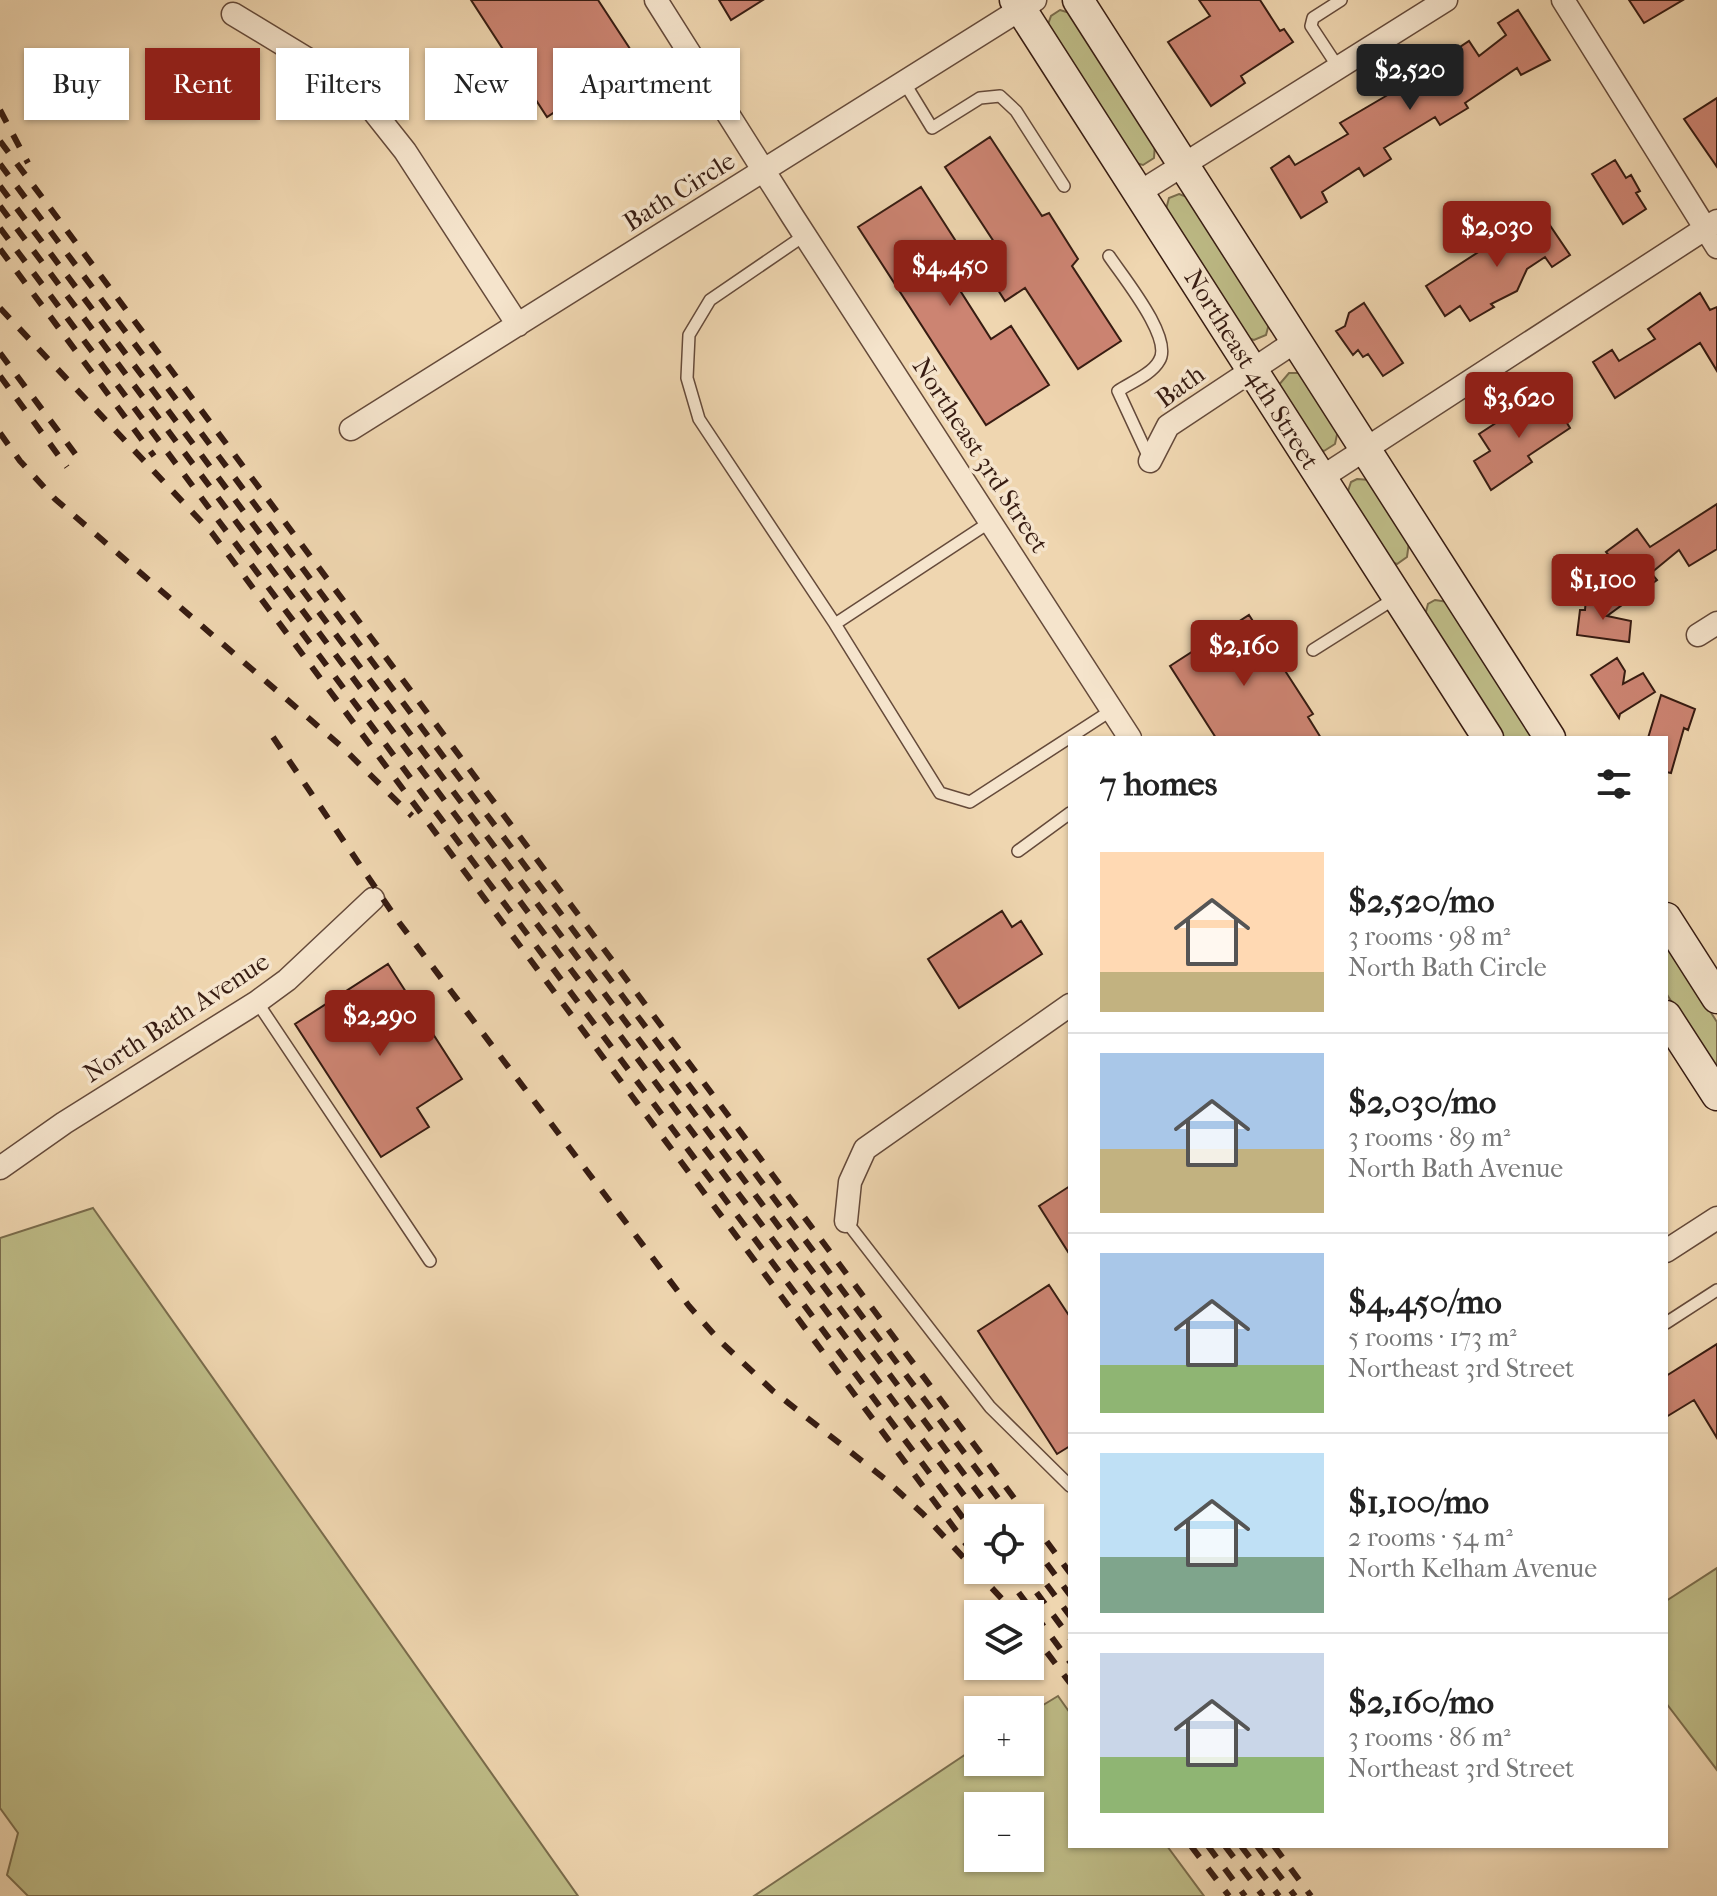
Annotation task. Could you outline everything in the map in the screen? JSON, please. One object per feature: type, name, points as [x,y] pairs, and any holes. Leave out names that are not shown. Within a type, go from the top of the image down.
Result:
[{"type":"main road","name":"Northeast 4th Street","points":[[1078,0],[1549,736]]},
{"type":"main road","name":"Northeast 4th Street","points":[[1024,3],[1140,192],[1487,736]]},
{"type":"main road","points":[[1398,597],[1442,568]]},
{"type":"main road","points":[[1668,921],[1717,998]]},
{"type":"main road","points":[[1670,1030],[1717,1095]]},
{"type":"street","name":"Northeast 3rd Street","points":[[656,0],[1129,736]]},
{"type":"street","points":[[1140,192],[1446,0]]},
{"type":"street","points":[[1321,478],[1713,232],[1563,0]]},
{"type":"street","name":"Bath Circle","points":[[351,429],[904,82],[1024,3]]},
{"type":"street","points":[[233,14],[355,88],[405,151],[518,325]]},
{"type":"street","name":"Bath","points":[[1150,461],[1168,426],[1296,341]]},
{"type":"street","name":"North Bath Avenue","points":[[0,1168],[64,1123],[257,1002],[287,980],[373,899]]},
{"type":"street","points":[[846,1221],[850,1182],[865,1149],[1068,1006]]},
{"type":"street","points":[[1668,1250],[1717,1218]]},
{"type":"lane","points":[[1338,67],[1311,26],[1313,18],[1341,0]]},
{"type":"lane","points":[[904,82],[932,128],[980,98],[1000,96],[1016,111],[1064,186]]},
{"type":"lane","points":[[805,235],[710,300],[689,335],[687,378],[699,419],[835,624],[940,793],[970,802],[1068,739]]},
{"type":"lane","points":[[1109,256],[1158,331],[1163,347],[1157,366],[1118,391],[1150,461]]},
{"type":"lane","points":[[835,624],[990,522]]},
{"type":"lane","points":[[1313,650],[1398,597]]},
{"type":"lane","points":[[1072,736],[1112,710]]},
{"type":"lane","points":[[1018,851],[1068,814]]},
{"type":"lane","points":[[257,1002],[430,1261]]},
{"type":"lane","points":[[846,1221],[990,1407],[1068,1484]]},
{"type":"lane","points":[[1668,1322],[1717,1290]]},
{"type":"shaded area","points":[[1060,10],[1070,13],[1155,144],[1154,158],[1143,165],[1132,162],[1046,30],[1051,16]]},
{"type":"shaded area","points":[[1179,194],[1190,198],[1270,320],[1266,335],[1254,340],[1245,337],[1165,213],[1169,198]]},
{"type":"shaded area","points":[[1289,373],[1300,373],[1338,430],[1335,444],[1324,451],[1314,447],[1277,387]]},
{"type":"shaded area","points":[[1370,480],[1409,542],[1407,557],[1397,564],[1387,560],[1346,497],[1351,482]]},
{"type":"shaded area","points":[[1435,600],[1448,602],[1533,736],[1500,736],[1424,619],[1428,604]]},
{"type":"shaded area","points":[[1668,945],[1717,1022],[1717,1074],[1668,996]]},
{"type":"shaded area","points":[[93,1208],[578,1896],[28,1896],[7,1875],[18,1833],[0,1808],[0,1238]]},
{"type":"shaded area","points":[[1717,1568],[1717,1770],[1668,1706],[1668,1600]]},
{"type":"shaded area","points":[[1058,1696],[1068,1710],[1068,1848],[1168,1848],[1204,1896],[754,1896],[964,1755],[964,1776],[1044,1776],[1044,1704]]},
{"type":"building","points":[[471,0],[598,0],[629,48],[553,48],[553,113],[547,117],[537,102],[537,48],[502,48]]},
{"type":"building","points":[[719,0],[763,0],[731,20]]},
{"type":"building","points":[[1199,0],[1260,0],[1280,31],[1284,29],[1293,42],[1241,76],[1245,83],[1211,106],[1168,42],[1210,16]]},
{"type":"building","points":[[1629,0],[1683,0],[1644,23]]},
{"type":"building","points":[[1518,10],[1550,60],[1521,75],[1517,68],[1465,103],[1468,108],[1440,125],[1435,117],[1384,148],[1391,159],[1364,176],[1359,168],[1322,192],[1327,202],[1301,218],[1271,168],[1289,156],[1295,165],[1348,134],[1340,123],[1469,41],[1479,56],[1506,35],[1498,23]]},
{"type":"building","points":[[1717,98],[1717,167],[1684,119]]},
{"type":"building","points":[[990,137],[1042,216],[1049,213],[1078,259],[1072,266],[1121,341],[1078,369],[1025,288],[1005,301],[977,257],[996,245],[945,167]]},
{"type":"building","points":[[1615,160],[1626,178],[1631,175],[1640,191],[1636,193],[1646,209],[1623,224],[1592,174]]},
{"type":"building","points":[[921,187],[959,246],[940,259],[991,339],[1011,326],[1049,385],[986,425],[858,227]]},
{"type":"building","points":[[1537,214],[1543,223],[1547,221],[1570,255],[1552,267],[1545,257],[1527,269],[1517,291],[1491,304],[1494,307],[1470,321],[1460,306],[1445,316],[1426,286]]},
{"type":"building","points":[[1700,293],[1710,310],[1717,307],[1717,371],[1700,343],[1615,398],[1593,362],[1612,350],[1619,361],[1655,339],[1648,329]]},
{"type":"building","points":[[1364,303],[1403,363],[1383,376],[1368,354],[1363,357],[1358,350],[1353,355],[1336,331],[1345,326],[1349,313]]},
{"type":"building","points":[[1548,392],[1570,428],[1528,456],[1532,462],[1491,490],[1474,461],[1490,451],[1479,434]]},
{"type":"building","points":[[1717,504],[1717,549],[1689,566],[1679,550],[1651,573],[1657,580],[1639,593],[1606,552],[1637,529],[1650,547]]},
{"type":"building","points":[[1586,598],[1622,605],[1607,616],[1631,621],[1629,642],[1577,635],[1580,610],[1585,610]]},
{"type":"building","points":[[1249,615],[1313,714],[1308,717],[1320,736],[1215,736],[1170,666]]},
{"type":"building","points":[[1617,658],[1625,671],[1623,684],[1643,673],[1655,692],[1620,714],[1619,718],[1591,675]]},
{"type":"building","points":[[1661,695],[1695,709],[1688,730],[1684,728],[1671,773],[1668,772],[1668,736],[1649,736]]},
{"type":"building","points":[[1002,911],[1012,927],[1021,921],[1042,954],[959,1008],[928,959]]},
{"type":"building","points":[[388,964],[462,1079],[417,1108],[429,1127],[381,1157],[295,1024]]},
{"type":"building","points":[[1068,1187],[1068,1252],[1039,1206]]},
{"type":"building","points":[[1049,1285],[1068,1314],[1068,1447],[1057,1454],[978,1331]]},
{"type":"building","points":[[1717,1344],[1717,1438],[1694,1400],[1668,1416],[1668,1375]]},
{"type":"railway","points":[[0,110],[28,163]]},
{"type":"railway","points":[[0,141],[1019,1504]]},
{"type":"railway","points":[[0,164],[1003,1504]]},
{"type":"railway","points":[[0,186],[987,1504]]},
{"type":"railway","points":[[0,206],[971,1504]]},
{"type":"railway","points":[[0,228],[964,1519]]},
{"type":"railway","points":[[0,249],[154,456]]},
{"type":"railway","points":[[0,308],[212,533],[964,1541]]},
{"type":"railway","points":[[0,353],[79,459]]},
{"type":"railway","points":[[0,376],[67,467]]},
{"type":"railway","points":[[0,433],[20,461],[55,499],[342,747],[412,816]]},
{"type":"railway","points":[[273,737],[398,921],[689,1306],[719,1340],[773,1391],[885,1479],[923,1514],[1003,1600]]},
{"type":"railway","points":[[1044,1538],[1068,1570]]},
{"type":"railway","points":[[1044,1560],[1068,1592]]},
{"type":"railway","points":[[1044,1581],[1068,1613]]},
{"type":"railway","points":[[1012,1584],[1068,1659]]},
{"type":"railway","points":[[1030,1584],[1068,1635]]},
{"type":"railway","points":[[1044,1649],[1068,1680]]},
{"type":"railway","points":[[1193,1848],[1229,1896]]},
{"type":"railway","points":[[1209,1848],[1245,1896]]},
{"type":"railway","points":[[1227,1848],[1263,1896]]},
{"type":"railway","points":[[1243,1848],[1279,1896]]},
{"type":"railway","points":[[1259,1848],[1295,1896]]},
{"type":"railway","points":[[1275,1848],[1311,1896]]}]
